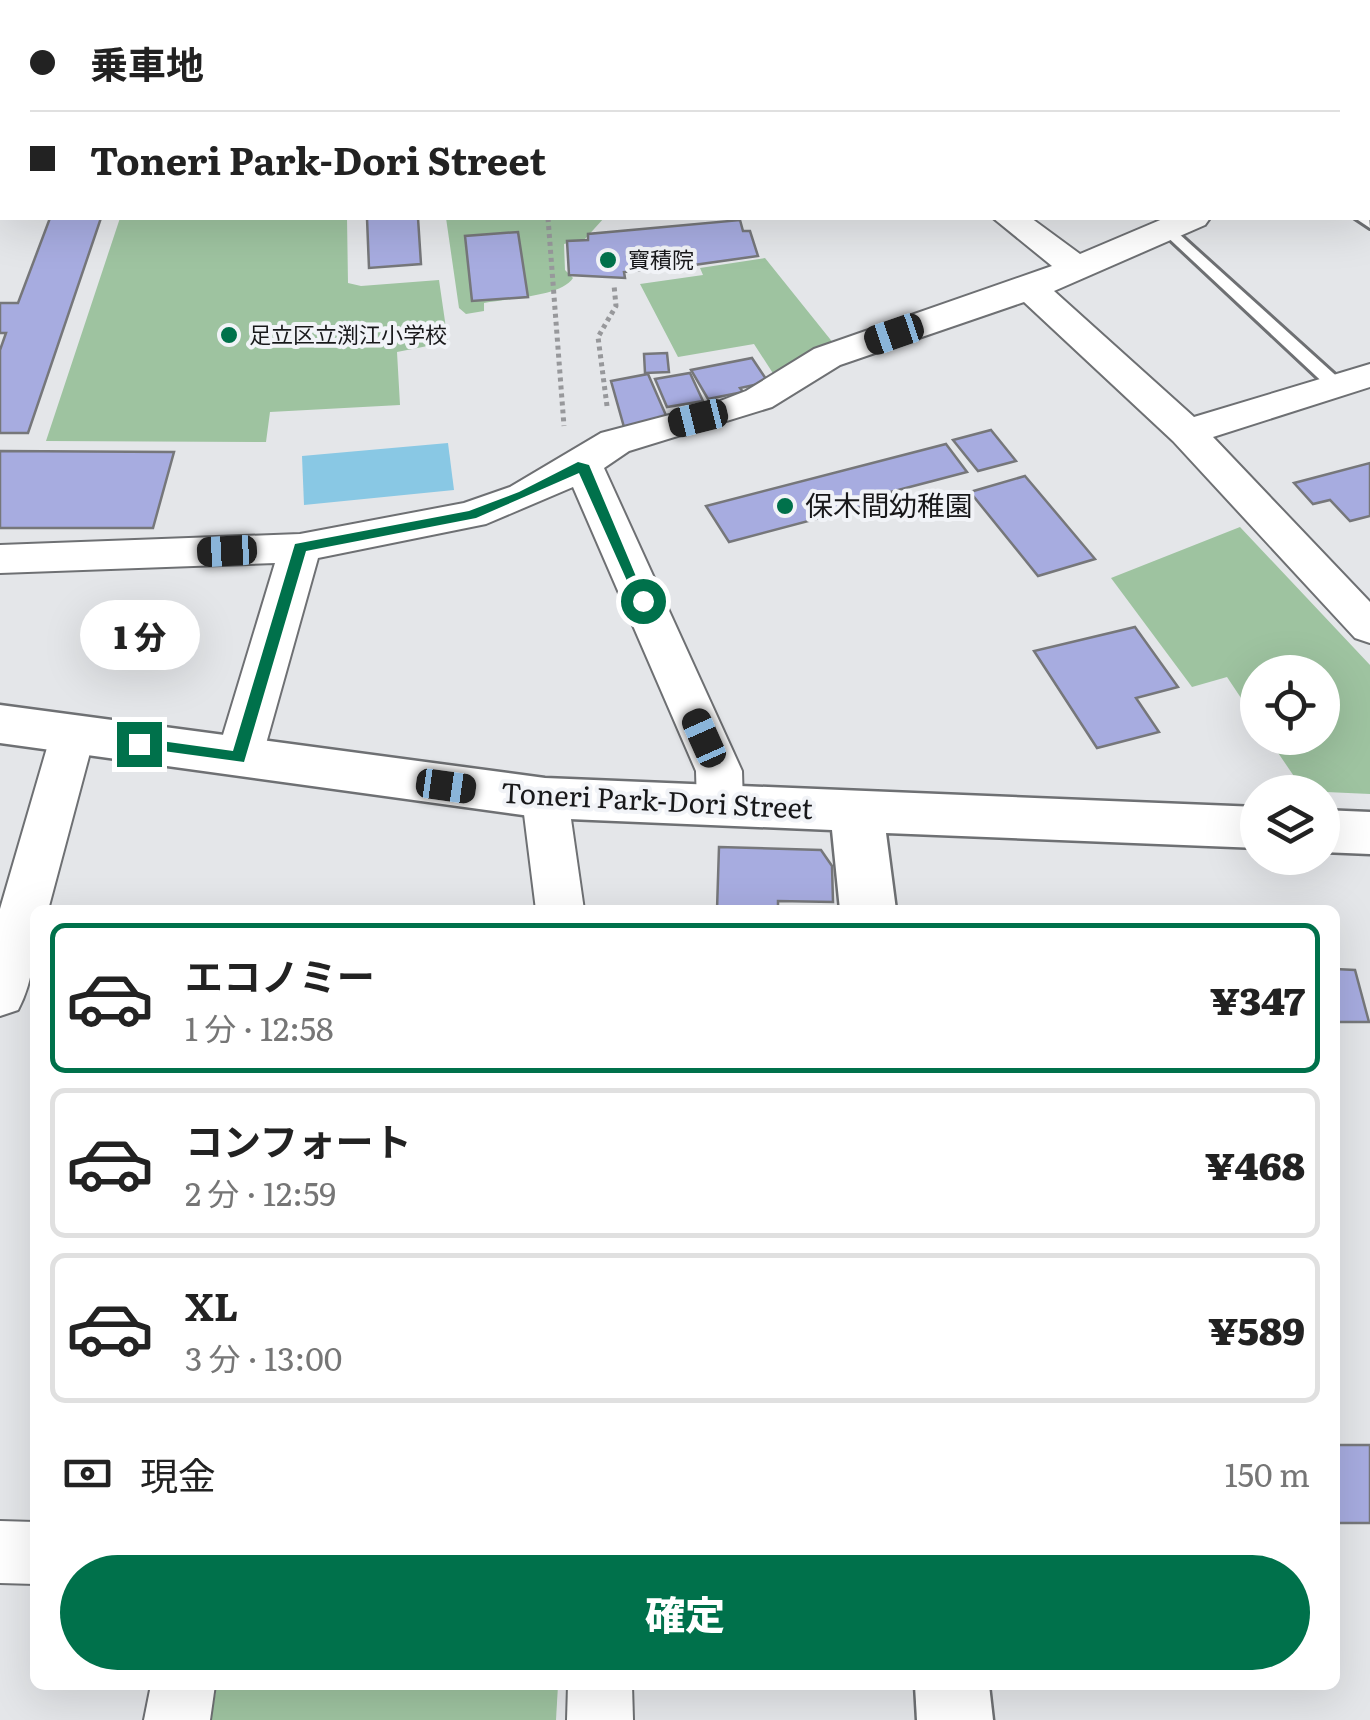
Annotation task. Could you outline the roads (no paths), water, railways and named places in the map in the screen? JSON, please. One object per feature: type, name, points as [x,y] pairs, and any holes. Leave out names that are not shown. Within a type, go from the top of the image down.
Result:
[{"type":"street","points":[[1013,220],[1076,267]]},
{"type":"street","points":[[0,559],[300,548],[472,515],[588,460],[759,398],[827,358],[1030,288],[1180,223]]},
{"type":"street","points":[[1030,288],[1187,432],[1370,628]]},
{"type":"street","points":[[1187,432],[1354,380]]},
{"type":"street","points":[[588,460],[719,772],[720,804]]},
{"type":"street","points":[[239,758],[300,548]]},
{"type":"street","name":"Toneri Park-Dori Street","points":[[0,724],[545,798],[1240,827]]},
{"type":"street","points":[[31,905],[73,734]]},
{"type":"street","points":[[545,798],[559,905]]},
{"type":"street","points":[[858,812],[867,905]]},
{"type":"street","points":[[1340,832],[1370,833]]},
{"type":"street","points":[[15,970],[30,909]]},
{"type":"street","points":[[0,1552],[30,1553]]},
{"type":"street","points":[[177,1720],[182,1690]]},
{"type":"street","points":[[600,1690],[600,1720]]},
{"type":"street","points":[[952,1690],[955,1720]]},
{"type":"lane","points":[[1180,223],[1354,380]]},
{"type":"water","points":[[448,443],[454,490],[304,505],[302,456]]},
{"type":"place","name":"寶積院","points":[[608,260]]},
{"type":"place","name":"足立区立渕江小学校","points":[[229,335]]},
{"type":"place","name":"保木間幼稚園","points":[[785,506]]}]
